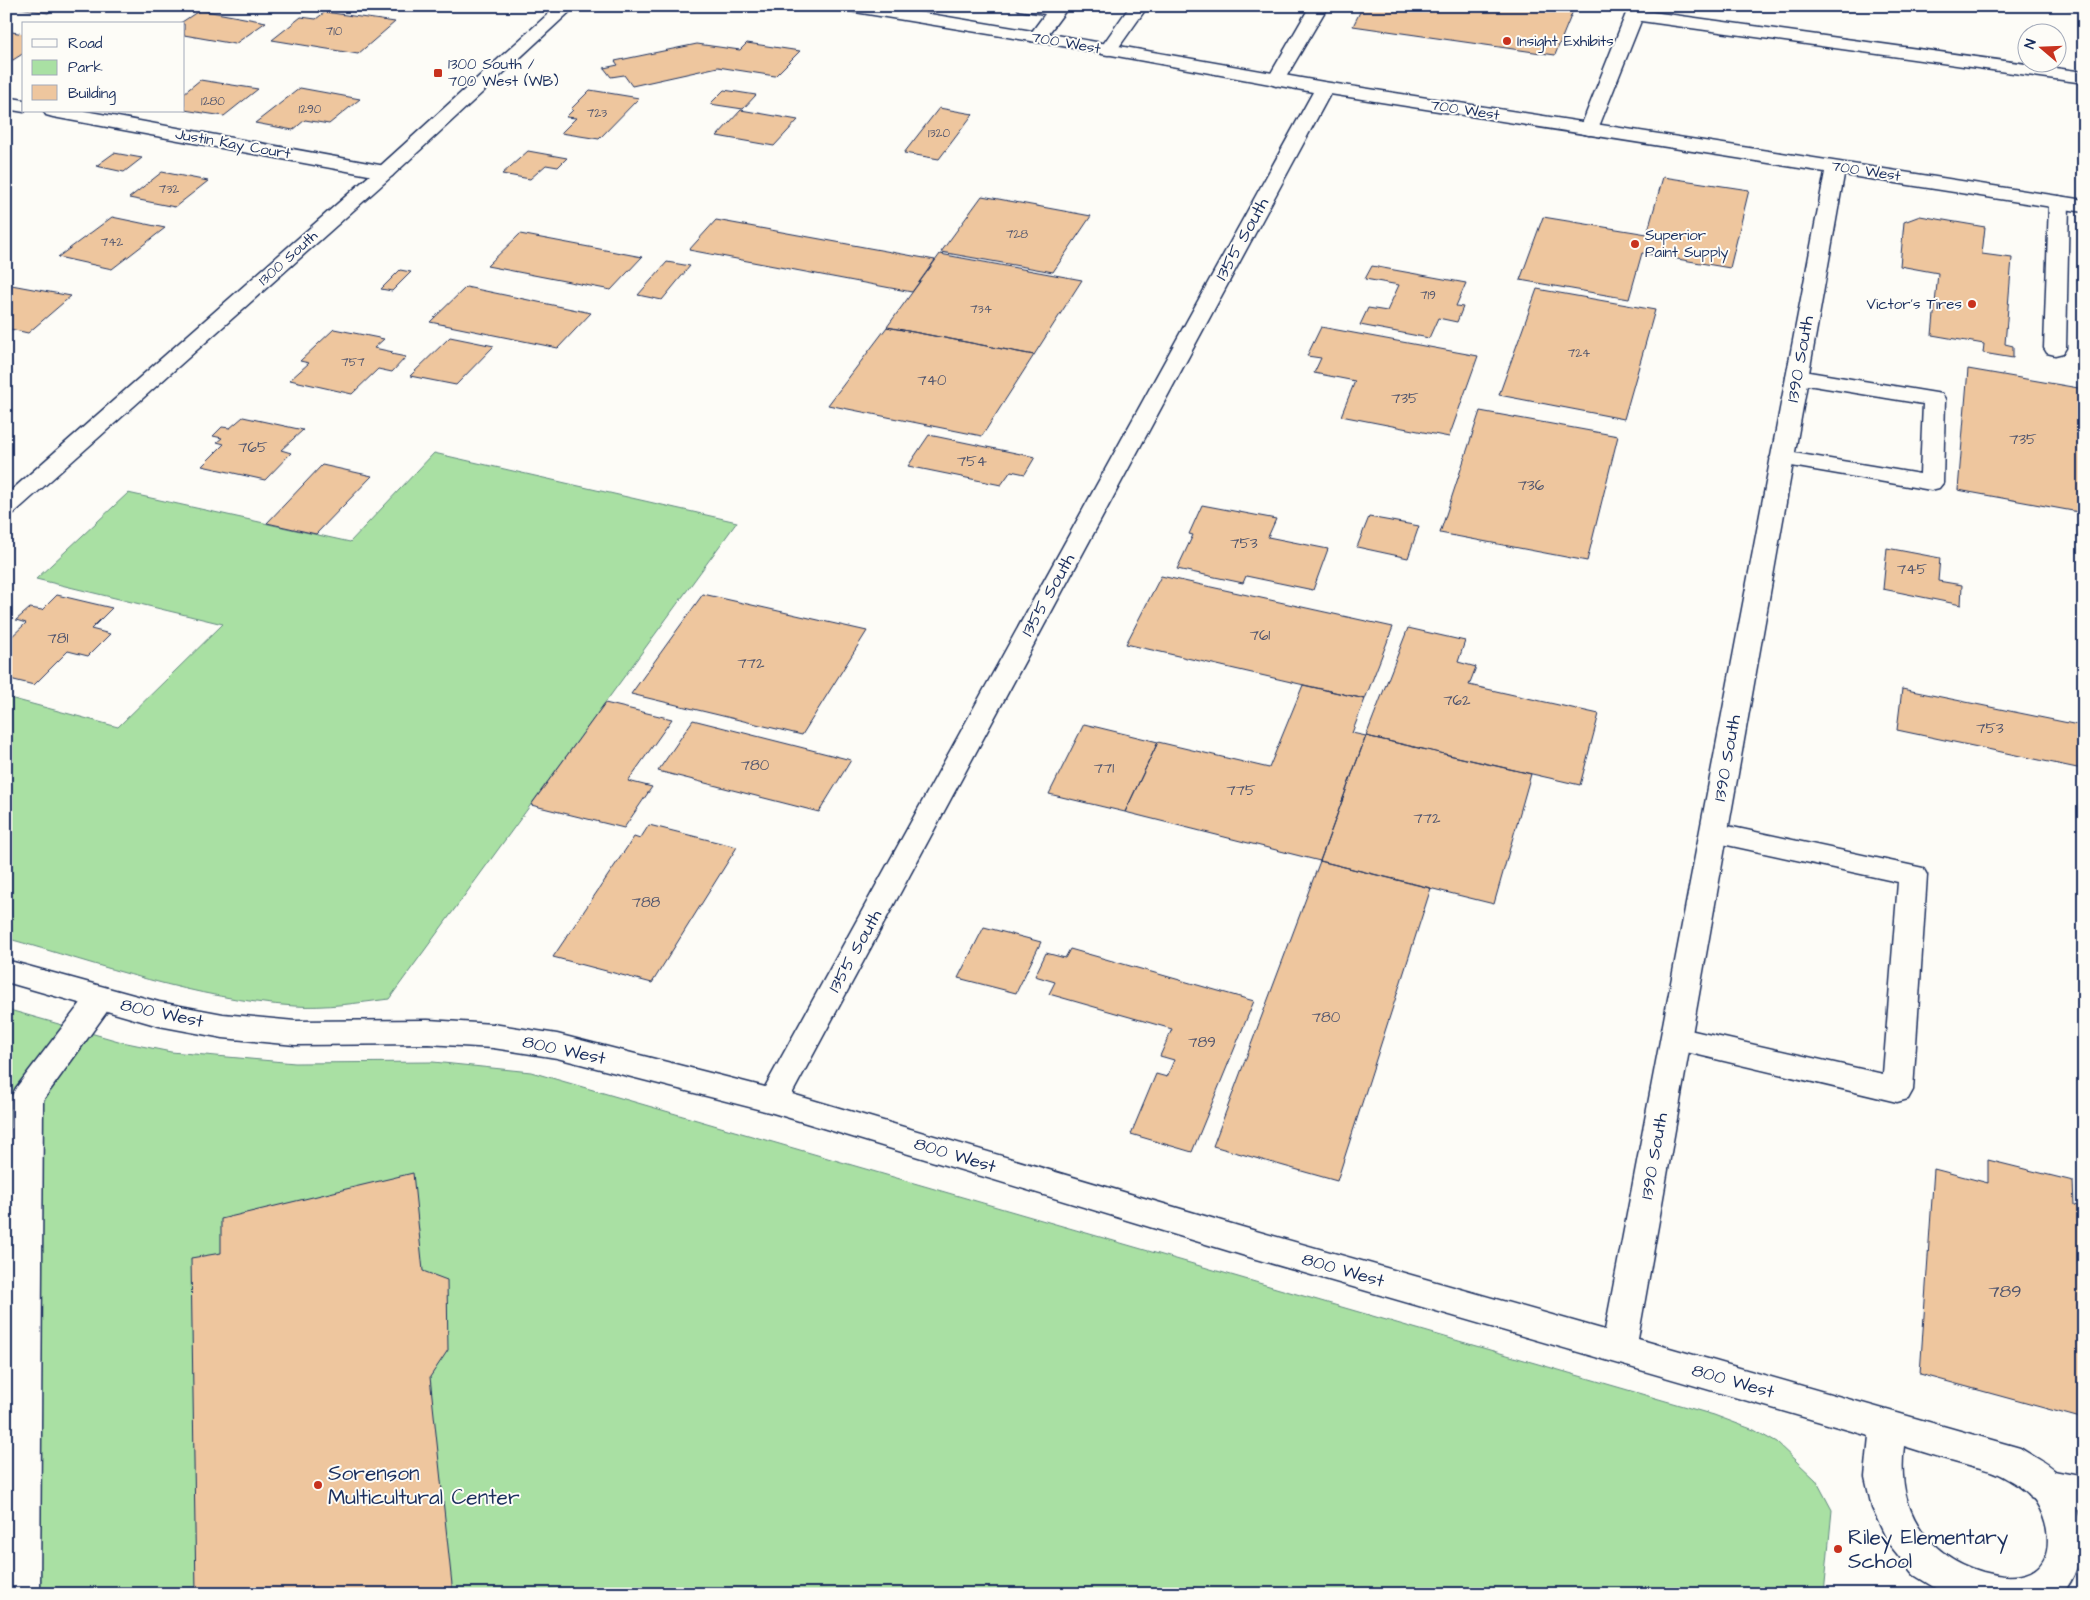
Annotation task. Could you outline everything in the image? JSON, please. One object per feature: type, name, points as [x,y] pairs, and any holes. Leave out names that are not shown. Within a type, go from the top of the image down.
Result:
[{"type":"street","name":"1300 South","points":[[6,508],[384,172],[567,6]]},
{"type":"street","name":"700 West","points":[[849,6],[1324,88],[2084,206]]},
{"type":"street","points":[[1025,6],[1058,9]]},
{"type":"street","points":[[1108,50],[1139,6]]},
{"type":"street","points":[[1276,80],[1319,6]]},
{"type":"street","points":[[1037,37],[1058,9]]},
{"type":"street","points":[[1589,129],[1636,10],[2084,78]]},
{"type":"street","name":"1355 South","points":[[773,1101],[1324,88]]},
{"type":"street","points":[[6,103],[22,106]]},
{"type":"street","name":"Justin Kay Court","points":[[58,112],[384,172]]},
{"type":"street","name":"1390 South","points":[[1619,1348],[1836,167]]},
{"type":"street","points":[[2055,348],[2059,202]]},
{"type":"street","points":[[1782,458],[1931,483],[1934,399],[1797,377]]},
{"type":"street","points":[[1676,1038],[1897,1090],[1913,874],[1714,833]]},
{"type":"street","name":"800 West","points":[[6,971],[159,1014],[232,1027],[295,1033],[428,1032],[493,1036],[556,1046],[773,1101],[1232,1238],[2007,1460],[2044,1486],[2061,1512],[2067,1539],[2056,1587],[2007,1594]]},
{"type":"street","points":[[21,1594],[27,1097],[101,999]]},
{"type":"street","points":[[1888,1426],[1883,1482],[1892,1513],[1911,1545],[1936,1570],[1978,1591]]},
{"type":"street","points":[[2044,1486],[2084,1494]]},
{"type":"green space","points":[[434,453],[737,522],[389,999],[318,1006],[294,1006],[257,1002],[184,989],[148,980],[6,938],[6,697],[118,727],[223,624],[36,579],[128,493],[350,542]]},
{"type":"green space","points":[[6,1009],[122,1042],[171,1052],[295,1063],[433,1062],[531,1072],[1714,1415],[1754,1430],[1777,1443],[1816,1480],[1832,1510],[1824,1594],[6,1594]]},
{"type":"building","points":[[9,6],[58,6],[48,13]]},
{"type":"building","name":"Insight Exhibits","points":[[1363,6],[1575,6],[1555,55],[1353,26]]},
{"type":"building","points":[[2047,6],[2084,6],[2084,11]]},
{"type":"building","points":[[200,10],[266,22],[235,44],[185,35],[185,22],[182,22]]},
{"type":"building","points":[[325,12],[395,22],[358,54],[272,40],[301,17],[316,19]]},
{"type":"building","points":[[6,31],[22,34],[22,54],[13,60],[6,59]]},
{"type":"building","points":[[747,43],[800,51],[775,76],[718,67],[632,86],[624,75],[611,77],[604,68],[618,65],[615,61],[697,44],[740,50]]},
{"type":"building","points":[[200,80],[258,89],[224,116],[185,110],[185,92]]},
{"type":"building","points":[[300,88],[360,99],[329,124],[305,120],[293,130],[255,123]]},
{"type":"building","points":[[590,90],[639,98],[599,139],[561,133],[576,118],[566,117],[573,110],[571,109]]},
{"type":"building","points":[[724,90],[756,95],[743,109],[710,104]]},
{"type":"building","points":[[939,108],[973,114],[939,159],[904,153]]},
{"type":"building","points":[[741,110],[798,120],[774,146],[717,136]]},
{"type":"building","points":[[528,151],[567,158],[558,167],[546,165],[530,179],[502,174]]},
{"type":"building","points":[[114,153],[142,158],[124,172],[96,166]]},
{"type":"building","points":[[162,172],[208,181],[175,207],[129,198]]},
{"type":"building","name":"Superior Paint Supply","points":[[1663,177],[1749,190],[1730,268],[1642,253],[1629,299],[1520,280],[1543,217],[1647,234]]},
{"type":"building","points":[[982,196],[1091,216],[1053,272],[941,252]]},
{"type":"building","name":"Victor's Tires","points":[[1920,216],[1985,227],[1982,254],[2012,258],[2005,344],[2013,346],[2013,358],[1983,353],[1984,344],[1932,335],[1938,273],[1900,266],[1904,222]]},
{"type":"building","points":[[112,217],[165,228],[112,269],[58,257]]},
{"type":"building","points":[[716,220],[935,260],[912,292],[689,250]]},
{"type":"building","points":[[520,234],[642,257],[611,290],[487,266]]},
{"type":"building","points":[[940,254],[1082,280],[1034,355],[887,327]]},
{"type":"building","points":[[667,262],[690,266],[662,300],[638,295]]},
{"type":"building","points":[[1372,266],[1466,283],[1456,306],[1463,307],[1457,322],[1438,318],[1429,338],[1360,325],[1368,308],[1387,311],[1399,285],[1365,279]]},
{"type":"building","points":[[400,270],[411,272],[392,291],[381,289]]},
{"type":"building","points":[[6,284],[71,296],[28,333],[6,328]]},
{"type":"building","points":[[466,287],[591,313],[558,348],[430,322]]},
{"type":"building","points":[[1537,289],[1655,310],[1624,419],[1499,395]]},
{"type":"building","points":[[887,327],[1034,355],[982,436],[828,405]]},
{"type":"building","points":[[1321,327],[1478,356],[1449,437],[1341,416],[1355,381],[1314,373],[1321,358],[1307,356]]},
{"type":"building","points":[[334,329],[384,339],[374,348],[406,357],[392,372],[378,369],[352,394],[290,380],[309,363],[300,361]]},
{"type":"building","points":[[450,337],[494,346],[456,385],[410,376]]},
{"type":"building","points":[[1968,369],[2084,389],[2084,513],[1958,490]]},
{"type":"building","points":[[1480,411],[1618,436],[1587,561],[1440,533]]},
{"type":"building","points":[[243,417],[303,430],[281,450],[291,453],[265,480],[202,466],[224,444],[217,442],[222,438],[213,436],[222,427],[230,428]]},
{"type":"building","points":[[929,435],[1035,457],[1025,474],[1011,471],[1001,485],[908,466]]},
{"type":"building","points":[[322,465],[372,476],[316,534],[267,523]]},
{"type":"building","points":[[1202,505],[1276,519],[1268,537],[1328,549],[1313,590],[1246,576],[1243,583],[1177,569],[1193,535],[1189,534]]},
{"type":"building","points":[[1369,517],[1419,526],[1408,558],[1357,547]]},
{"type":"building","points":[[1887,548],[1940,558],[1938,581],[1962,585],[1961,605],[1883,589]]},
{"type":"building","points":[[1161,576],[1393,627],[1365,699],[1126,644]]},
{"type":"building","points":[[703,594],[867,631],[802,735],[631,694]]},
{"type":"building","points":[[57,595],[112,608],[91,629],[110,634],[88,656],[68,651],[34,685],[6,678],[6,642],[26,623],[16,620],[30,608],[42,610]]},
{"type":"building","points":[[1408,628],[1465,641],[1458,662],[1476,667],[1469,685],[1599,714],[1580,785],[1366,736]]},
{"type":"building","points":[[1303,685],[1365,699],[1352,733],[1366,736],[1320,861],[1125,812],[1158,742],[1269,768]]},
{"type":"building","points":[[1902,689],[2083,726],[2082,769],[1897,730]]},
{"type":"building","points":[[605,703],[672,719],[628,781],[652,787],[624,828],[531,805]]},
{"type":"building","points":[[693,720],[851,760],[819,812],[658,771]]},
{"type":"building","points":[[1084,724],[1158,742],[1125,812],[1049,794]]},
{"type":"building","points":[[1366,736],[1531,774],[1494,904],[1320,861]]},
{"type":"building","points":[[649,825],[737,847],[652,983],[553,957],[634,837],[640,839]]},
{"type":"building","points":[[1320,861],[1431,888],[1337,1181],[1213,1146]]},
{"type":"building","points":[[984,927],[1041,942],[1016,993],[958,978]]},
{"type":"building","points":[[1070,949],[1254,1001],[1192,1152],[1131,1134],[1156,1074],[1167,1077],[1174,1060],[1160,1056],[1172,1029],[1049,994],[1055,982],[1035,976],[1046,953],[1065,958]]},
{"type":"building","points":[[1988,1160],[2073,1181],[2074,1205],[2084,1208],[2084,1419],[1920,1374],[1934,1169],[1988,1183]]},
{"type":"building","name":"Sorenson Multicultural Center","points":[[413,1173],[423,1271],[447,1280],[448,1350],[430,1377],[453,1594],[196,1594],[191,1258],[221,1253],[221,1219]]},
{"type":"place","name":"Insight Exhibits","points":[[1507,41]]},
{"type":"place","name":"1300 South / 700 West (WB)","points":[[438,73]]},
{"type":"place","name":"Superior Paint Supply","points":[[1635,244]]},
{"type":"place","name":"Victor's Tires","points":[[1972,304]]},
{"type":"place","name":"Sorenson Multicultural Center","points":[[318,1485]]},
{"type":"place","name":"Riley Elementary School","points":[[1838,1549]]}]
